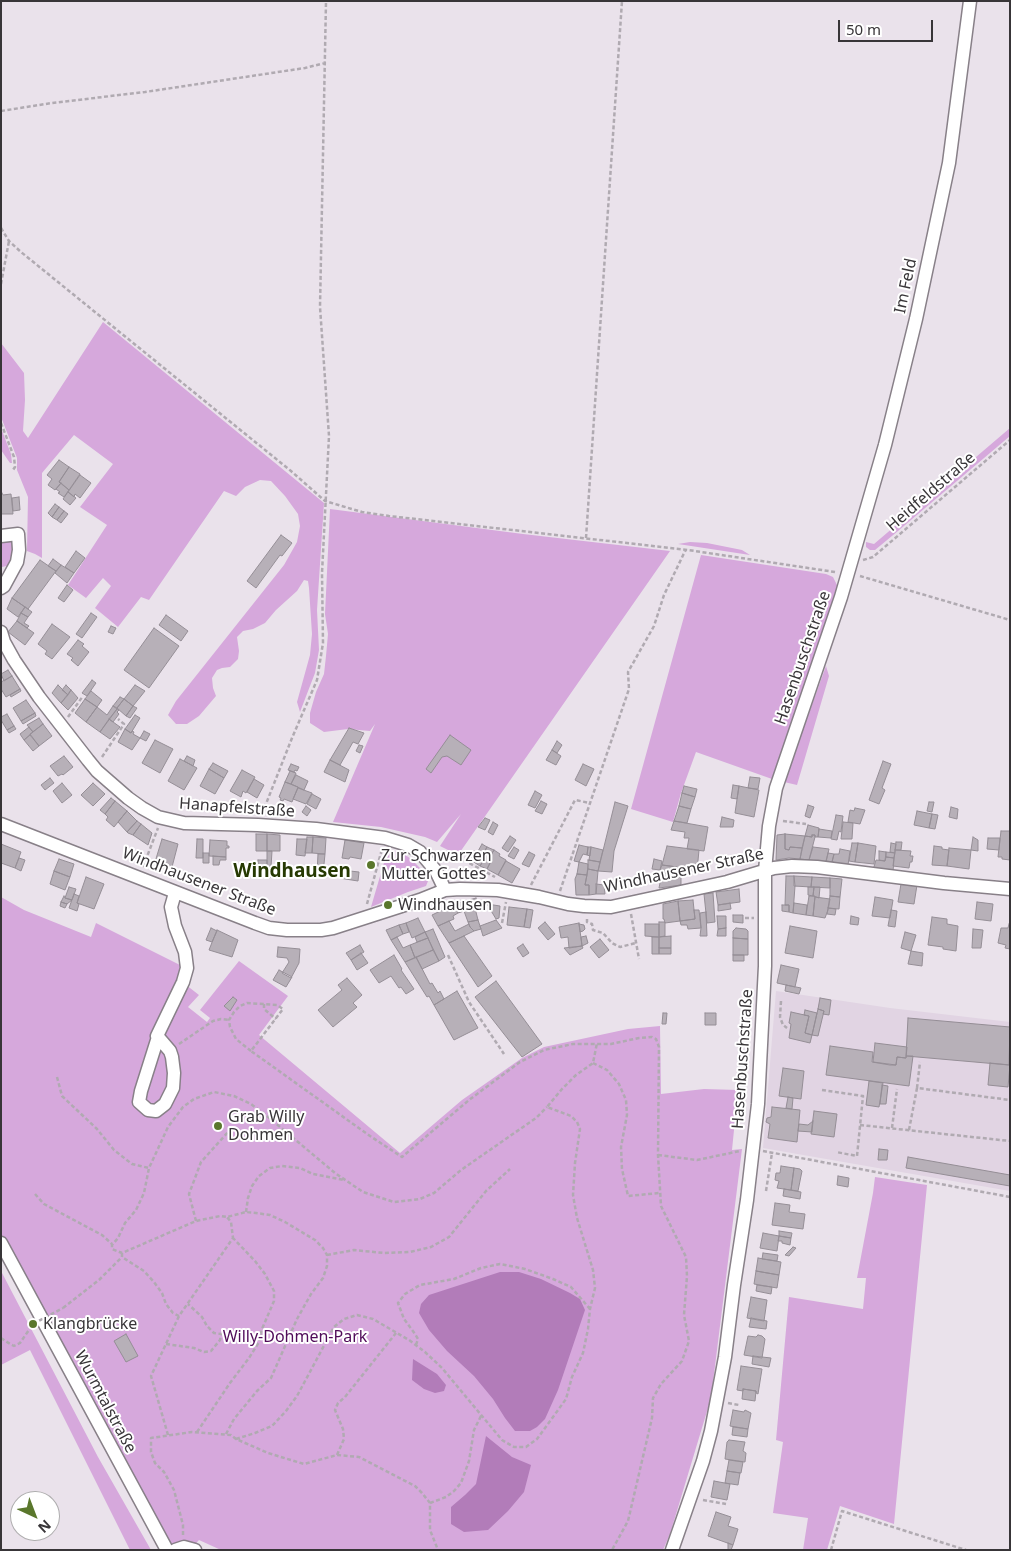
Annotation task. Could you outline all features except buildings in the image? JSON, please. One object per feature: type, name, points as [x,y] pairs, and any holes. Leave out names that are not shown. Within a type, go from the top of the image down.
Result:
[{"type":"street","name":"Im Feld","points":[[848,573],[885,445],[916,319],[949,163],[970,1]]},
{"type":"street","points":[[1,536],[18,534],[19,550],[17,562],[4,586],[1,588]]},
{"type":"street","name":"Hasenbuschstraße","points":[[672,1550],[703,1461],[718,1401],[747,1200],[758,1104],[766,871],[770,819],[776,788],[848,573]]},
{"type":"street","name":"Hanapfelstraße","points":[[1,632],[14,660],[60,725],[92,765],[128,798],[142,808],[162,818],[184,823],[316,829],[385,838],[408,845],[420,852],[436,870],[445,890]]},
{"type":"street","name":"Windhausener Straße","points":[[1,824],[255,923],[269,928],[287,930],[322,930],[351,923],[445,890],[509,891],[556,902],[611,907],[727,882],[774,868],[792,866],[817,867],[944,883],[1010,889]]},
{"type":"street","points":[[158,1037],[170,1051],[174,1073],[172,1088],[166,1104],[156,1111],[148,1110],[139,1102],[157,1036],[184,982],[187,968],[185,952],[175,926],[171,907],[175,893]]},
{"type":"street","name":"Wurmtalstraße","points":[[1,1243],[167,1550]]},
{"type":"path","points":[[258,825],[317,680],[323,643],[322,573],[329,436],[320,307],[326,1]]},
{"type":"path","points":[[586,538],[622,1]]},
{"type":"path","points":[[1,111],[52,102],[145,92],[305,68],[325,63]]},
{"type":"path","points":[[1,228],[9,241],[291,470],[326,501],[362,512],[389,516],[686,549],[848,573],[1010,620]]},
{"type":"path","points":[[1,284],[9,241]]},
{"type":"path","points":[[1,423],[14,457],[13,470]]},
{"type":"path","name":"Heidfeldstraße","points":[[866,560],[873,557],[1010,440]]},
{"type":"path","points":[[556,902],[629,689],[628,672],[654,626],[664,595],[686,549]]},
{"type":"path","points":[[60,725],[66,721],[83,696]]},
{"type":"path","points":[[92,765],[100,760],[124,724],[118,719]]},
{"type":"path","points":[[527,895],[575,800],[590,803]]},
{"type":"path","points":[[770,819],[806,824]]},
{"type":"path","points":[[367,917],[366,912],[385,838]]},
{"type":"path","points":[[146,860],[153,839]]},
{"type":"path","points":[[458,857],[495,877]]},
{"type":"path","points":[[502,923],[509,891]]},
{"type":"path","points":[[629,903],[639,958]]},
{"type":"path","points":[[584,906],[587,922],[592,924],[593,930],[603,933],[612,943],[620,946],[636,943]]},
{"type":"path","points":[[448,955],[468,1002],[504,1054]]},
{"type":"path","points":[[781,1000],[780,1017],[783,1025],[787,1028]]},
{"type":"path","points":[[251,1051],[283,1009],[277,1005],[247,1003],[240,1006],[229,1020],[236,1039],[251,1051],[370,1136],[402,1157],[469,1100],[520,1062],[544,1050],[573,1044],[611,1044],[652,1037],[656,1039],[659,1047],[660,1074],[659,1194],[661,1206],[686,1257],[687,1276],[684,1315],[689,1341],[682,1361],[661,1384],[653,1398],[652,1418],[628,1521],[612,1550]]},
{"type":"path","points":[[264,1004],[264,1009],[276,1019]]},
{"type":"path","points":[[182,1042],[213,1021],[229,1020]]},
{"type":"path","points":[[112,1245],[118,1238],[125,1223],[136,1210],[144,1193],[149,1168],[168,1127],[183,1107],[194,1098],[214,1092],[234,1096],[251,1104],[363,1192],[394,1202],[420,1199],[434,1193],[461,1170],[536,1118],[576,1075],[593,1063],[597,1043]]},
{"type":"path","points":[[909,1130],[920,1062]]},
{"type":"path","points":[[593,1063],[607,1070],[618,1084],[626,1100],[627,1115],[621,1147],[622,1169],[628,1196],[659,1194]]},
{"type":"path","points":[[57,1077],[62,1096],[97,1129],[114,1150],[132,1164],[149,1168]]},
{"type":"path","points":[[917,1088],[1010,1100]]},
{"type":"path","points":[[892,1128],[897,1089]]},
{"type":"path","points":[[822,1090],[863,1096],[857,1156],[836,1152]]},
{"type":"path","points":[[236,1439],[272,1426],[286,1411],[309,1375],[334,1327],[344,1319],[357,1315],[373,1319],[416,1345],[442,1368],[502,1440],[514,1447],[526,1447],[537,1439],[566,1398],[572,1377],[583,1353],[595,1288],[593,1270],[577,1218],[573,1195],[580,1130],[577,1122],[571,1116],[548,1107]]},
{"type":"path","points":[[860,1125],[1010,1141]]},
{"type":"path","points":[[196,1221],[189,1194],[201,1162],[229,1131]]},
{"type":"path","points":[[658,1155],[697,1160],[752,1149],[1010,1197]]},
{"type":"path","points":[[766,1190],[772,1152]]},
{"type":"path","points":[[246,1212],[252,1186],[259,1176],[270,1168],[282,1166],[300,1168],[314,1174],[346,1180]]},
{"type":"path","points":[[327,1255],[354,1250],[384,1253],[410,1252],[431,1247],[449,1237],[486,1191],[510,1169]]},
{"type":"path","points":[[35,1194],[44,1204],[102,1235],[112,1245],[112,1250],[122,1253],[196,1221],[220,1216],[227,1217],[246,1212],[270,1215],[285,1222],[315,1240],[323,1248],[327,1255],[327,1266],[323,1278],[311,1294],[297,1319],[271,1378],[257,1391],[234,1419],[226,1434]]},
{"type":"path","points":[[197,1432],[259,1342],[262,1329],[274,1301],[274,1291],[265,1274],[256,1261],[233,1238],[231,1222],[227,1217]]},
{"type":"path","points":[[168,1435],[151,1376],[179,1316],[233,1238]]},
{"type":"path","points":[[1,1338],[14,1346],[20,1343],[33,1324],[63,1308],[99,1280],[122,1257],[122,1253]]},
{"type":"path","points":[[122,1257],[144,1271],[162,1293],[166,1304],[173,1313],[179,1316]]},
{"type":"path","points":[[416,1345],[418,1339],[404,1318],[398,1303],[405,1294],[420,1285],[454,1279],[481,1268],[500,1264],[525,1269],[553,1278],[571,1287],[590,1309]]},
{"type":"path","points":[[166,1344],[194,1348],[204,1352],[211,1351],[220,1340],[221,1334],[214,1333],[202,1317],[188,1304]]},
{"type":"path","points":[[337,1455],[344,1439],[343,1429],[335,1410],[338,1403],[345,1398],[396,1333]]},
{"type":"path","points":[[430,1504],[446,1497],[461,1482],[469,1461],[474,1430],[481,1416]]},
{"type":"path","points":[[185,1549],[183,1526],[174,1490],[164,1472],[155,1463],[151,1452],[150,1438],[197,1432],[231,1435],[268,1453],[304,1464],[337,1455],[359,1458],[416,1486],[430,1504],[430,1530],[438,1550]]},
{"type":"path","points":[[691,1497],[726,1504]]},
{"type":"path","points":[[831,1550],[842,1511],[966,1550]]},
{"type":"shaded area","points":[[776,991],[890,1008],[1010,1022],[1010,1191],[763,1148]]},
{"type":"shaded area","points":[[500,1272],[519,1272],[541,1279],[580,1299],[585,1310],[558,1390],[545,1419],[530,1431],[515,1431],[493,1399],[474,1376],[447,1351],[429,1330],[419,1313],[421,1304],[429,1295]]},
{"type":"shaded area","points":[[413,1359],[437,1374],[446,1385],[444,1391],[435,1393],[424,1389],[412,1380]]},
{"type":"shaded area","points":[[486,1436],[512,1457],[531,1465],[524,1492],[508,1511],[488,1530],[464,1532],[451,1524],[451,1507],[476,1484]]},
{"type":"green space","points":[[103,322],[324,503],[317,610],[319,650],[315,673],[300,712],[297,702],[310,655],[312,634],[308,581],[304,580],[297,591],[265,623],[253,629],[243,631],[237,637],[238,659],[230,667],[217,670],[212,678],[216,696],[199,716],[187,724],[176,724],[168,715],[176,701],[284,565],[297,542],[300,526],[298,514],[271,481],[260,480],[245,487],[236,496],[224,491],[149,600],[141,597],[118,627],[95,608],[111,586],[103,578],[86,598],[68,585],[107,525],[80,507],[113,464],[74,435],[42,473],[42,558],[27,551],[28,497],[17,470],[17,458],[1,417],[1,343],[24,373],[23,431],[28,438]]},
{"type":"green space","points":[[1,428],[11,454],[12,463],[10,463],[1,450]]},
{"type":"green space","points":[[1010,428],[1010,436],[898,531],[875,550],[870,550],[866,547],[866,542],[874,544]]},
{"type":"green space","points":[[330,509],[670,551],[458,855],[440,846],[461,814],[437,842],[425,837],[381,827],[333,822],[375,724],[370,731],[348,729],[324,732],[310,723],[310,713],[324,674],[326,656],[328,634],[325,614]]},
{"type":"green space","points":[[6,539],[15,547],[11,565],[2,567],[1,541]]},
{"type":"green space","points":[[690,542],[707,543],[742,550],[750,555],[678,544]]},
{"type":"green space","points":[[701,555],[826,574],[833,577],[838,587],[772,779],[696,752],[673,822],[631,809]]},
{"type":"green space","points":[[826,666],[829,676],[797,785],[784,782]]},
{"type":"green space","points":[[388,849],[404,854],[411,859],[427,875],[428,881],[426,886],[371,907]]},
{"type":"green space","name":"Willy-Dohmen-Park","points":[[1,897],[24,910],[91,937],[96,923],[184,967],[181,981],[199,995],[188,1007],[207,1022],[210,1018],[200,1010],[239,961],[288,996],[259,1035],[400,1153],[462,1100],[522,1058],[544,1047],[628,1029],[660,1026],[661,1094],[704,1089],[738,1090],[732,1150],[742,1149],[711,1398],[670,1534],[663,1550],[221,1550],[199,1540],[190,1550],[172,1550],[1,1245]]},
{"type":"green space","points":[[875,1177],[927,1185],[894,1524],[840,1506],[827,1550],[803,1550],[808,1518],[773,1513],[783,1442],[776,1440],[789,1297],[863,1309],[866,1278],[857,1278]]},
{"type":"green space","points":[[1,1271],[98,1457],[151,1550],[130,1550],[30,1350],[1,1365]]},
{"type":"place","name":"Zur Schwarzen Mutter Gottes","points":[[371,865]]},
{"type":"place","name":"Windhausen","points":[[388,905]]},
{"type":"place","name":"Grab Willy Dohmen","points":[[218,1126]]},
{"type":"place","name":"Klangbrücke","points":[[33,1324]]},
{"type":"district","name":"Windhausen","points":[[292,872]]}]
